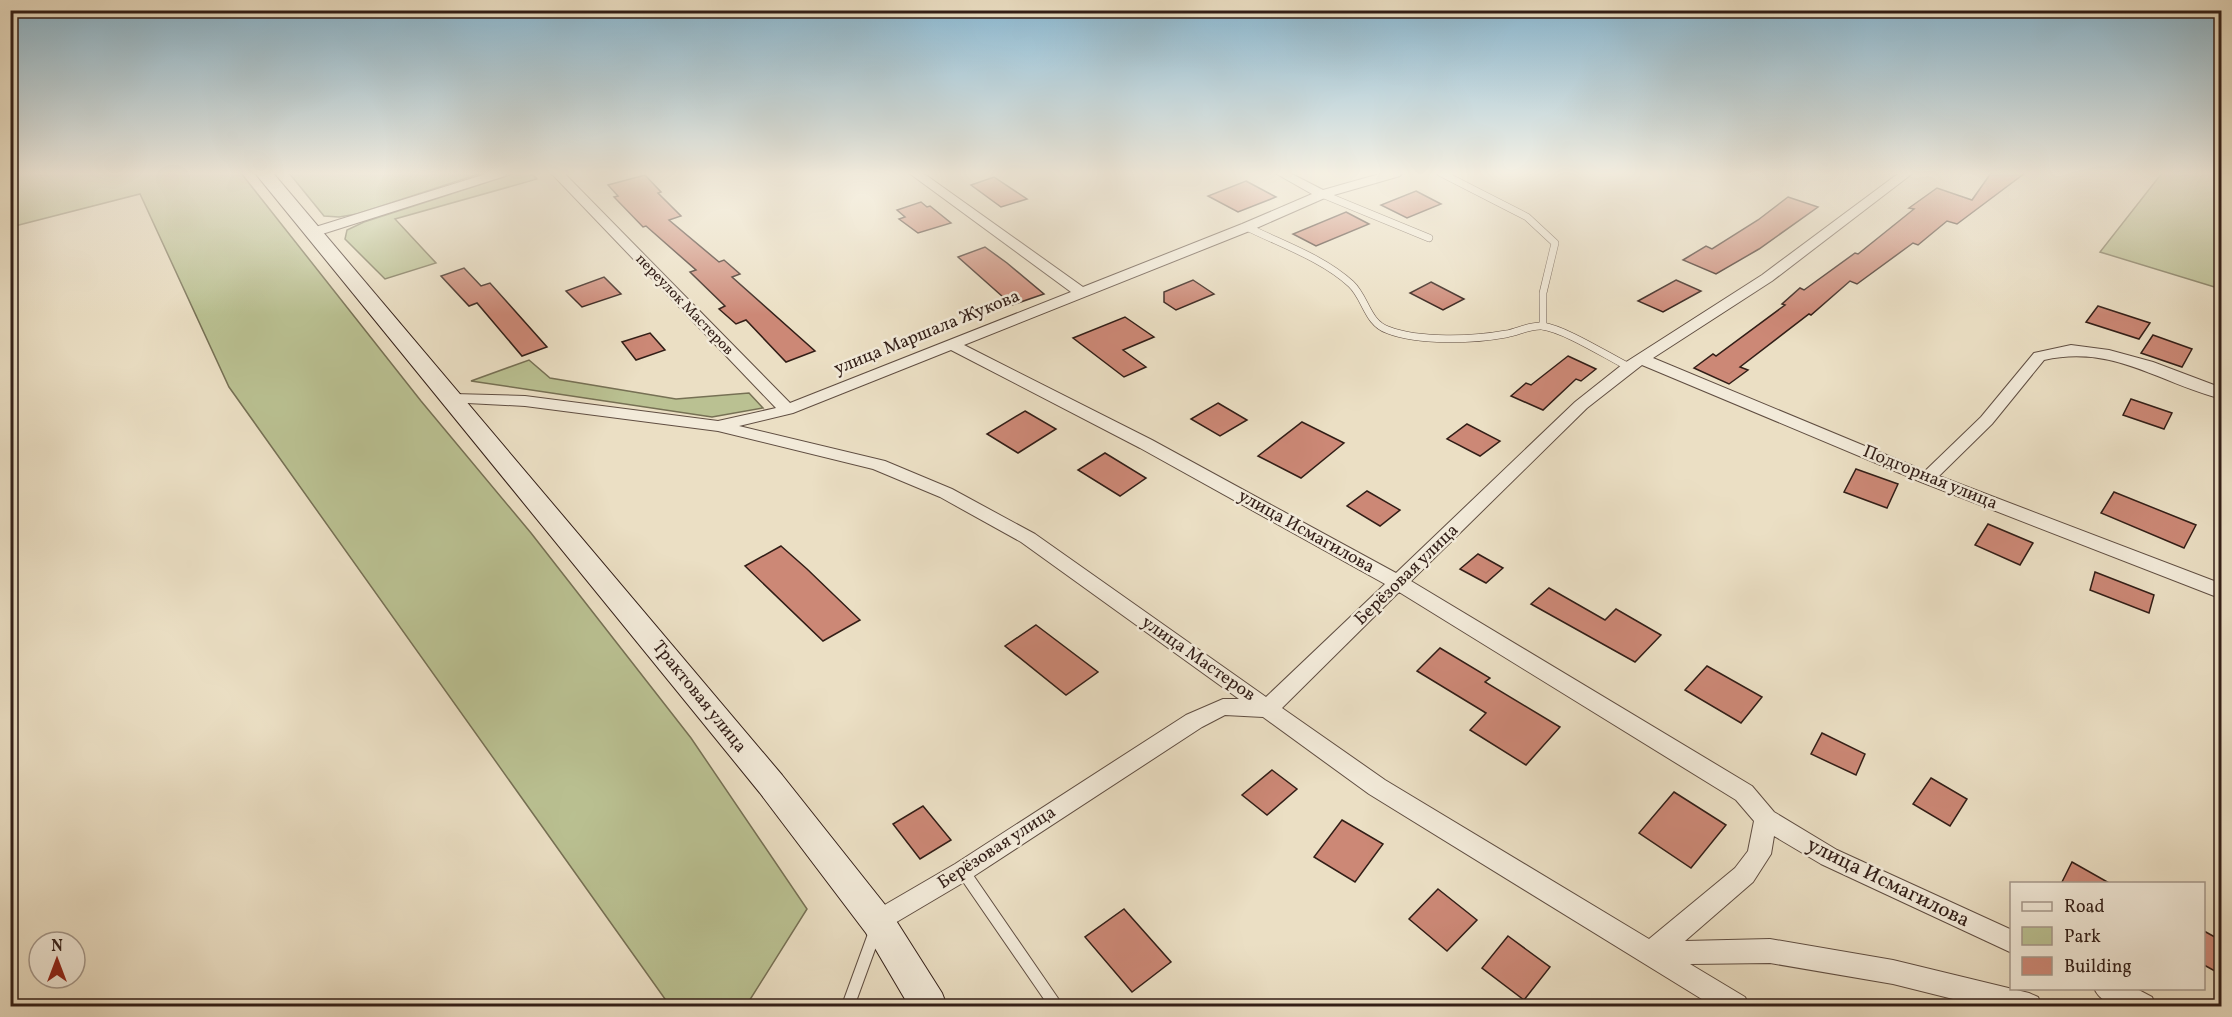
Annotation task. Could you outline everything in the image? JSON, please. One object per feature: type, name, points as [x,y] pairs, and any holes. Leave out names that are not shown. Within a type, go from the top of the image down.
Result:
[{"type":"main road","name":"Трактовая улица","points":[[304,220],[771,784],[878,922],[929,1006]]},
{"type":"street","points":[[314,232],[351,220]]},
{"type":"street","name":"переулок Мастеров","points":[[603,220],[787,410]]},
{"type":"street","points":[[981,220],[1080,292]]},
{"type":"street","name":"улица Маршала Жукова","points":[[454,399],[525,401],[718,426],[787,410],[1262,220]]},
{"type":"street","name":"Берёзовая улица","points":[[878,922],[963,871],[1194,721],[1222,707],[1267,709],[1581,405],[1635,363],[1767,278],[1844,220]]},
{"type":"street","name":"улица Исмагилова","points":[[953,345],[1146,444],[1398,584],[1744,793],[1766,819],[1829,857],[2010,941]]},
{"type":"street","points":[[1927,478],[1968,443],[2014,391],[2039,356],[2069,350],[2096,352],[2126,360],[2222,394]]},
{"type":"street","name":"Подгорная улица","points":[[1635,363],[2222,592]]},
{"type":"street","name":"улица Мастеров","points":[[718,426],[879,465],[946,494],[1028,538],[1377,787],[1652,953]]},
{"type":"street","points":[[1652,953],[1744,875],[1759,854],[1766,819]]},
{"type":"street","points":[[1652,953],[1770,951],[1893,972],[2029,1006]]},
{"type":"street","points":[[1652,953],[1736,1006]]},
{"type":"street","points":[[2111,990],[2143,1006]]},
{"type":"lane","points":[[1385,220],[1429,238]]},
{"type":"lane","points":[[1531,220],[1555,243],[1543,285],[1541,308],[1543,326]]},
{"type":"lane","points":[[1247,227],[1329,269],[1350,283],[1363,297],[1370,316],[1384,330],[1410,334],[1475,337],[1543,326],[1635,363]]},
{"type":"lane","points":[[963,871],[1056,1006]]},
{"type":"lane","points":[[848,1006],[878,922]]},
{"type":"green space","points":[[11,220],[37,220],[11,227]]},
{"type":"green space","points":[[152,220],[278,220],[421,401],[531,533],[691,738],[807,909],[746,1006],[670,1006],[229,387]]},
{"type":"green space","points":[[396,220],[436,263],[385,279],[345,239],[347,230],[364,222]]},
{"type":"green space","points":[[2125,220],[2221,220],[2221,289],[2100,252]]},
{"type":"green space","points":[[529,360],[550,378],[676,399],[749,393],[763,408],[712,417],[471,381]]},
{"type":"building","points":[[637,220],[670,220],[719,262],[724,260],[740,274],[732,277],[815,351],[786,362],[746,320],[736,324],[719,309],[725,306],[690,272],[696,270],[646,226],[643,227]]},
{"type":"building","points":[[901,220],[948,220],[951,223],[918,233]]},
{"type":"building","points":[[1326,220],[1362,220],[1369,224],[1316,246],[1293,234]]},
{"type":"building","points":[[1757,220],[1799,220],[1759,249],[1716,274],[1683,260],[1706,246],[1712,249]]},
{"type":"building","points":[[1900,220],[1962,220],[1957,224],[1947,221],[1918,245],[1913,243],[1857,284],[1850,281],[1811,315],[1809,314],[1740,367],[1748,370],[1729,384],[1694,368],[1713,354],[1716,356],[1785,305],[1782,304],[1800,288],[1804,290],[1855,253],[1858,254]]},
{"type":"building","points":[[985,247],[1044,294],[1012,305],[958,257]]},
{"type":"building","points":[[464,268],[481,286],[490,283],[547,347],[522,356],[477,303],[469,306],[441,276]]},
{"type":"building","points":[[604,277],[621,294],[582,307],[566,291]]},
{"type":"building","points":[[1193,280],[1214,294],[1176,310],[1164,302],[1164,292]]},
{"type":"building","points":[[1676,280],[1701,291],[1663,312],[1638,301]]},
{"type":"building","points":[[1431,282],[1464,299],[1443,310],[1410,293]]},
{"type":"building","points":[[2098,306],[2150,323],[2139,339],[2086,322]]},
{"type":"building","points":[[1125,317],[1154,337],[1123,350],[1146,367],[1124,377],[1073,338]]},
{"type":"building","points":[[650,333],[665,350],[636,360],[622,342]]},
{"type":"building","points":[[2153,335],[2192,349],[2182,367],[2141,353]]},
{"type":"building","points":[[1568,356],[1596,369],[1581,381],[1576,379],[1543,410],[1511,396],[1526,383],[1531,385]]},
{"type":"building","points":[[2131,399],[2172,413],[2164,429],[2123,415]]},
{"type":"building","points":[[1218,403],[1247,420],[1220,436],[1191,419]]},
{"type":"building","points":[[1025,411],[1056,429],[1018,453],[987,434]]},
{"type":"building","points":[[1302,422],[1344,443],[1301,478],[1258,456]]},
{"type":"building","points":[[1467,424],[1500,441],[1480,456],[1447,439]]},
{"type":"building","points":[[1105,453],[1146,478],[1120,496],[1078,470]]},
{"type":"building","points":[[1856,469],[1898,484],[1887,508],[1844,492]]},
{"type":"building","points":[[1367,491],[1400,510],[1380,526],[1347,506]]},
{"type":"building","points":[[2114,492],[2196,525],[2184,548],[2101,513]]},
{"type":"building","points":[[1988,524],[2033,543],[2020,565],[1975,545]]},
{"type":"building","points":[[781,546],[860,620],[823,641],[745,566]]},
{"type":"building","points":[[1478,554],[1503,568],[1486,583],[1460,569]]},
{"type":"building","points":[[2095,572],[2154,595],[2149,613],[2090,590]]},
{"type":"building","points":[[1549,588],[1605,620],[1616,609],[1661,635],[1635,662],[1531,604]]},
{"type":"building","points":[[1036,625],[1098,672],[1066,695],[1005,646]]},
{"type":"building","points":[[1440,648],[1490,678],[1485,682],[1560,727],[1526,765],[1470,730],[1486,713],[1417,671]]},
{"type":"building","points":[[1707,666],[1762,697],[1741,723],[1685,690]]},
{"type":"building","points":[[1822,733],[1865,754],[1856,775],[1811,754]]},
{"type":"building","points":[[1272,770],[1297,789],[1267,815],[1242,795]]},
{"type":"building","points":[[1931,778],[1967,799],[1950,826],[1913,804]]},
{"type":"building","points":[[1674,792],[1726,825],[1691,868],[1639,833]]},
{"type":"building","points":[[923,806],[951,840],[920,859],[893,824]]},
{"type":"building","points":[[1342,820],[1383,844],[1355,882],[1314,857]]},
{"type":"building","points":[[2072,862],[2107,882],[2062,882]]},
{"type":"building","points":[[1438,889],[1477,920],[1447,951],[1409,919]]},
{"type":"building","points":[[1124,909],[1171,962],[1132,992],[1085,937]]},
{"type":"building","points":[[2205,932],[2222,941],[2222,975],[2205,966]]},
{"type":"building","points":[[1508,936],[1550,967],[1524,1000],[1482,968]]}]
